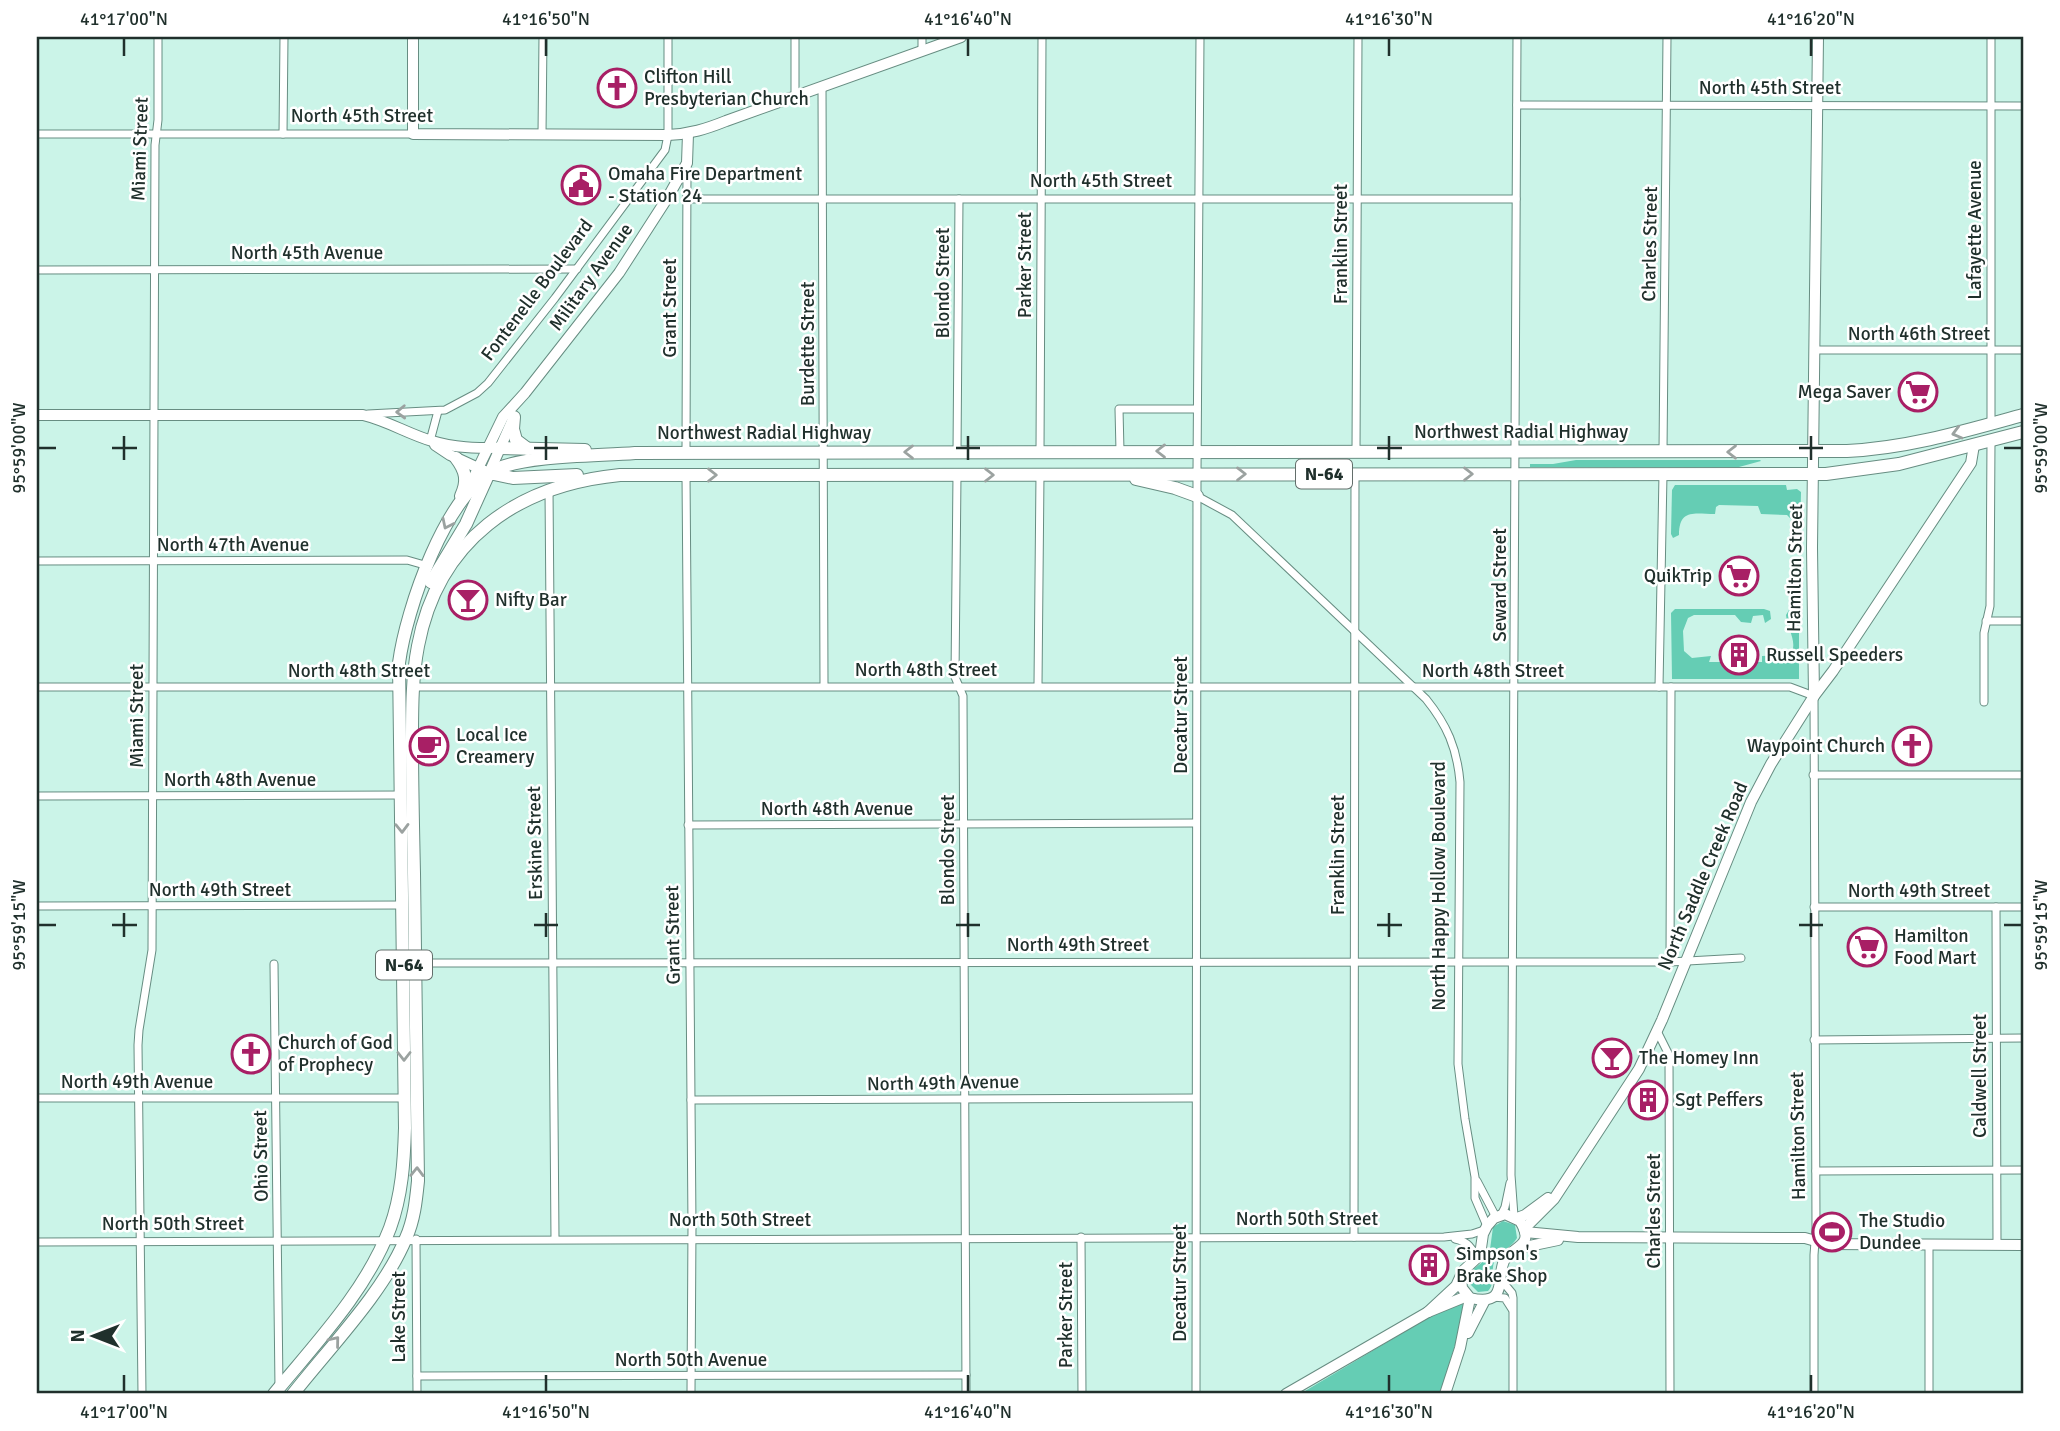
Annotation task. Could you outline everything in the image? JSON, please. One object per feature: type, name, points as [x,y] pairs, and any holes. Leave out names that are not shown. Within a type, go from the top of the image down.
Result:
[{"type":"main road","points":[[413,37],[413,134]]},
{"type":"main road","points":[[688,134],[961,37]]},
{"type":"main road","name":"Hamilton Street","points":[[1814,696],[1812,601],[1818,37]]},
{"type":"main road","name":"North 45th Street","points":[[413,134],[688,134]]},
{"type":"main road","name":"Military Avenue","points":[[484,471],[503,417],[619,273],[668,197],[687,163],[688,134]]},
{"type":"main road","name":"Military Avenue","points":[[494,448],[514,417],[525,393]]},
{"type":"main road","name":"Fontenelle Boulevard","points":[[37,415],[363,415],[396,425],[430,441]]},
{"type":"main road","name":"Northwest Radial Highway","points":[[277,1391],[339,1314],[370,1267],[384,1241],[396,1209],[403,1175],[404,1098],[399,663],[405,627],[417,589],[462,498],[484,471],[516,463],[635,453],[1356,450],[1814,452],[1899,446],[2023,415]]},
{"type":"main road","points":[[514,417],[516,440],[529,449]]},
{"type":"main road","name":"N-64","points":[[293,1394],[372,1296],[411,1239],[418,1181],[413,687],[415,663],[422,626],[443,576],[468,543],[502,513],[549,489],[581,480],[620,475],[1814,474],[1874,468],[2023,432]]},
{"type":"main road","points":[[430,441],[463,447],[635,453]]},
{"type":"main road","points":[[430,441],[456,458],[484,471],[513,478],[620,475]]},
{"type":"main road","name":"North Saddle Creek Road","points":[[1524,1230],[1549,1204],[1639,1069],[1751,802],[1771,764],[1971,463],[1975,445]]},
{"type":"main road","points":[[456,458],[466,477],[462,498]]},
{"type":"main road","points":[[422,626],[429,587],[466,524],[484,471]]},
{"type":"main road","points":[[1108,474],[1175,488],[1197,496]]},
{"type":"main road","name":"North Saddle Creek Road","points":[[1515,1217],[1525,1215],[1563,1184]]},
{"type":"main road","points":[[1428,1312],[1456,1286],[1463,1271],[1480,1255],[1486,1228],[1499,1216],[1515,1217],[1524,1230],[1520,1248]]},
{"type":"main road","points":[[1524,1230],[1578,1237],[1805,1238],[1826,1244],[2023,1245]]},
{"type":"main road","points":[[1460,1348],[1488,1298],[1500,1289],[1503,1264],[1509,1255],[1520,1248],[1578,1237]]},
{"type":"main road","points":[[1445,1394],[1460,1348],[1469,1297],[1462,1288],[1461,1278]]},
{"type":"main road","points":[[1286,1394],[1428,1312],[1469,1297],[1488,1298]]},
{"type":"street","name":"Miami Street","points":[[142,1394],[138,1030],[151,964],[154,269],[158,37]]},
{"type":"street","points":[[284,37],[284,134]]},
{"type":"street","points":[[542,37],[542,134]]},
{"type":"street","points":[[668,37],[668,135]]},
{"type":"street","points":[[795,37],[795,96]]},
{"type":"street","points":[[922,37],[922,51]]},
{"type":"street","name":"Parker Street","points":[[1040,452],[1042,37]]},
{"type":"street","name":"Decatur Street","points":[[1196,1394],[1200,37]]},
{"type":"street","name":"Franklin Street","points":[[1356,450],[1358,37]]},
{"type":"street","name":"Seward Street","points":[[1515,1217],[1511,1175],[1517,37]]},
{"type":"street","name":"Charles Street","points":[[1663,452],[1667,37]]},
{"type":"street","name":"Lafayette Avenue","points":[[1991,37],[1991,424]]},
{"type":"street","name":"Burdette Street","points":[[822,86],[824,685]]},
{"type":"street","name":"North 45th Street","points":[[1517,105],[2023,106]]},
{"type":"street","name":"North 45th Street","points":[[37,134],[413,134]]},
{"type":"street","name":"Fontenelle Boulevard","points":[[363,415],[438,411],[464,402],[488,383],[665,150],[668,135]]},
{"type":"street","name":"Grant Street","points":[[686,453],[687,163]]},
{"type":"street","name":"North 45th Street","points":[[686,199],[1517,199]]},
{"type":"street","name":"Blondo Street","points":[[957,452],[959,199]]},
{"type":"street","name":"North 45th Avenue","points":[[37,270],[577,269]]},
{"type":"street","name":"North 46th Street","points":[[1815,349],[2023,350]]},
{"type":"street","points":[[1120,451],[1119,409],[1197,409]]},
{"type":"street","points":[[430,441],[438,411]]},
{"type":"street","points":[[1984,702],[1984,633],[1990,606],[1991,441]]},
{"type":"street","points":[[1038,685],[1040,474]]},
{"type":"street","name":"Franklin Street","points":[[1354,1237],[1355,474]]},
{"type":"street","points":[[1659,687],[1663,474]]},
{"type":"street","name":"Grant Street","points":[[686,475],[691,1394]]},
{"type":"street","name":"Blondo Street","points":[[957,475],[956,677],[963,696],[966,1394]]},
{"type":"street","name":"Erskine Street","points":[[549,489],[555,1239]]},
{"type":"street","name":"North Happy Hollow Boulevard","points":[[1197,496],[1233,515],[1426,699],[1444,722],[1453,742],[1458,762],[1460,1084],[1475,1177],[1475,1198],[1486,1228]]},
{"type":"street","name":"North 47th Avenue","points":[[37,561],[407,560],[428,566]]},
{"type":"street","points":[[1986,621],[2023,621]]},
{"type":"street","name":"North 48th Street","points":[[37,687],[1790,687],[1814,696]]},
{"type":"street","points":[[1670,962],[1671,687]]},
{"type":"street","name":"Hamilton Street","points":[[1814,696],[1814,1394]]},
{"type":"street","points":[[1813,775],[2023,775]]},
{"type":"street","name":"North 48th Avenue","points":[[37,796],[402,795]]},
{"type":"street","name":"North 48th Avenue","points":[[688,825],[1196,822]]},
{"type":"street","name":"North 49th Street","points":[[37,906],[403,905]]},
{"type":"street","name":"North 49th Street","points":[[1814,907],[2023,907]]},
{"type":"street","name":"Caldwell Street","points":[[1996,907],[1997,1245]]},
{"type":"street","name":"North 49th Street","points":[[415,963],[1670,962],[1741,958]]},
{"type":"street","name":"Ohio Street","points":[[274,964],[277,1391]]},
{"type":"street","name":"Charles Street","points":[[1657,1031],[1669,1055],[1670,1394]]},
{"type":"street","points":[[1814,1040],[2023,1038]]},
{"type":"street","name":"North 49th Avenue","points":[[37,1098],[404,1098]]},
{"type":"street","name":"North 49th Avenue","points":[[691,1100],[1195,1098]]},
{"type":"street","points":[[1816,1171],[2023,1170]]},
{"type":"street","name":"Seward Street","points":[[1499,1216],[1505,1207],[1511,1175]]},
{"type":"street","name":"North Happy Hollow Boulevard","points":[[1475,1177],[1499,1216]]},
{"type":"street","name":"North 50th Street","points":[[37,1241],[1444,1237],[1472,1234],[1486,1228]]},
{"type":"street","name":"Parker Street","points":[[1081,1237],[1082,1394]]},
{"type":"street","name":"North 50th Street","points":[[1444,1237],[1461,1240],[1469,1245],[1474,1252],[1474,1260]]},
{"type":"street","name":"Lake Street","points":[[411,1239],[416,1394]]},
{"type":"street","points":[[1928,1394],[1929,1245]]},
{"type":"street","points":[[1502,1281],[1512,1293],[1513,1394]]},
{"type":"street","points":[[1488,1298],[1505,1298],[1512,1309]]},
{"type":"street","name":"North 50th Avenue","points":[[416,1376],[966,1375]]},
{"type":"green space","points":[[1576,460],[1761,461],[1739,467],[1530,467],[1530,464]]},
{"type":"green space","points":[[1675,485],[1786,485],[1787,490],[1797,489],[1801,492],[1800,537],[1796,537],[1793,521],[1787,515],[1761,514],[1758,506],[1719,505],[1715,514],[1685,516],[1679,535],[1673,538],[1672,490]]},
{"type":"green space","points":[[1675,609],[1770,611],[1771,619],[1765,623],[1763,615],[1753,616],[1751,623],[1741,622],[1735,615],[1694,615],[1688,618],[1683,631],[1684,651],[1692,658],[1711,656],[1709,662],[1762,662],[1762,656],[1790,655],[1793,641],[1786,615],[1789,610],[1796,609],[1799,613],[1799,679],[1672,679],[1671,613]]},
{"type":"green space","points":[[1503,1221],[1515,1225],[1517,1238],[1496,1258],[1491,1287],[1488,1291],[1478,1292],[1470,1284],[1471,1271],[1489,1257],[1493,1227]]},
{"type":"green space","points":[[1462,1300],[1467,1306],[1440,1394],[1300,1394],[1451,1304]]},
{"type":"place","name":"Clifton Hill Presbyterian Church","points":[[617,88]]},
{"type":"place","name":"Omaha Fire Department - Station 24","points":[[581,185]]},
{"type":"place","name":"Mega Saver","points":[[1918,392]]},
{"type":"place","name":"QuikTrip","points":[[1739,576]]},
{"type":"place","name":"Nifty Bar","points":[[468,600]]},
{"type":"place","name":"Russell Speeders","points":[[1739,655]]},
{"type":"place","name":"Local Ice Creamery","points":[[429,746]]},
{"type":"place","name":"Waypoint Church","points":[[1912,746]]},
{"type":"place","name":"Hamilton Food Mart","points":[[1867,947]]},
{"type":"place","name":"Church of God of Prophecy","points":[[251,1054]]},
{"type":"place","name":"The Homey Inn","points":[[1612,1058]]},
{"type":"place","name":"Sgt Peffers","points":[[1648,1100]]},
{"type":"place","name":"The Studio Dundee","points":[[1832,1232]]},
{"type":"place","name":"Simpson's Brake Shop","points":[[1429,1265]]}]
